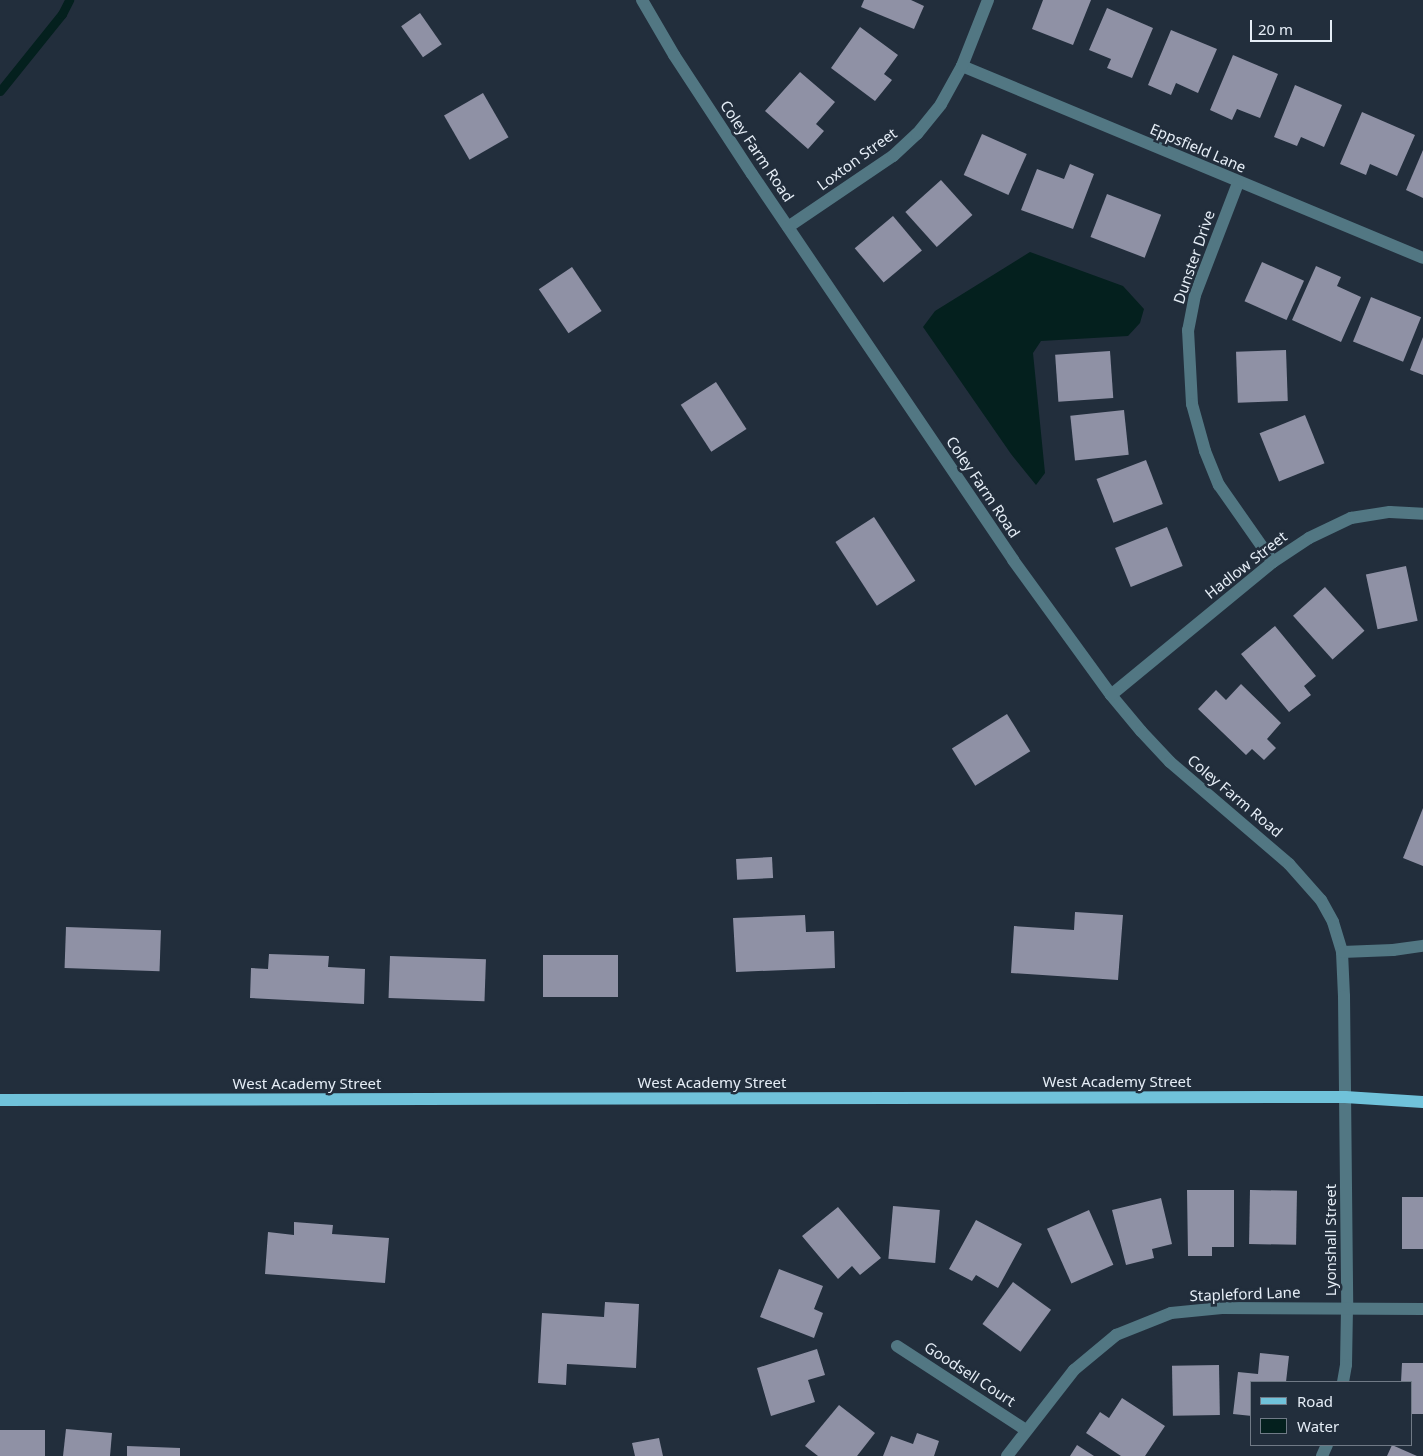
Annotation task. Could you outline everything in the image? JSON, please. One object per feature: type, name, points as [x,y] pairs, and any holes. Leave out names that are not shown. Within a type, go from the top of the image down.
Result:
[{"type":"main road","name":"West Academy Street","points":[[0,1100],[1345,1097],[1423,1102]]},
{"type":"street","name":"Coley Farm Road","points":[[642,0],[674,56],[788,227],[1014,560],[1111,695],[1140,732],[1170,762],[1289,864],[1321,900],[1333,922],[1342,952],[1345,1097]]},
{"type":"street","name":"Loxton Street","points":[[788,227],[886,161],[917,134],[941,104],[962,66],[988,0]]},
{"type":"street","name":"Eppsfield Lane","points":[[962,66],[1423,258]]},
{"type":"street","name":"Dunster Drive","points":[[1238,182],[1195,295],[1188,330],[1191,394],[1205,451],[1219,485],[1273,562]]},
{"type":"street","name":"Hadlow Street","points":[[1111,695],[1273,562],[1308,538],[1352,518],[1390,512],[1423,514]]},
{"type":"street","points":[[1342,952],[1392,950],[1423,946]]},
{"type":"street","name":"Lyonshall Street","points":[[1343,1381],[1346,1365],[1347,1308],[1345,1097]]},
{"type":"street","name":"Stapleford Lane","points":[[1007,1456],[1074,1370],[1116,1335],[1171,1313],[1222,1308],[1423,1309]]},
{"type":"street","name":"Goodsell Court","points":[[897,1346],[1026,1430]]},
{"type":"water","points":[[1030,252],[1123,286],[1144,309],[1140,323],[1128,336],[1041,341],[1033,353],[1045,473],[1036,485],[1011,454],[923,327],[935,311]]},
{"type":"building","points":[[864,0],[911,0],[924,6],[914,29],[861,7]]},
{"type":"building","points":[[1043,0],[1091,0],[1073,45],[1032,29]]},
{"type":"building","points":[[1107,8],[1153,28],[1132,78],[1107,68],[1111,59],[1089,50]]},
{"type":"building","points":[[420,13],[442,44],[423,57],[401,26]]},
{"type":"building","points":[[860,27],[898,55],[884,74],[892,80],[875,101],[831,68]]},
{"type":"building","points":[[1171,30],[1217,49],[1198,93],[1176,83],[1171,95],[1148,85]]},
{"type":"building","points":[[1233,55],[1278,74],[1260,118],[1237,109],[1232,120],[1210,110]]},
{"type":"building","points":[[800,72],[835,102],[816,124],[824,131],[808,149],[765,111]]},
{"type":"building","points":[[1295,85],[1342,105],[1324,147],[1301,137],[1297,146],[1274,137]]},
{"type":"building","points":[[483,93],[508,137],[470,160],[444,116]]},
{"type":"building","points":[[1362,112],[1415,135],[1397,176],[1370,164],[1366,175],[1340,164]]},
{"type":"building","points":[[982,134],[1027,154],[1008,195],[964,175]]},
{"type":"building","points":[[1423,150],[1423,198],[1406,190]]},
{"type":"building","points":[[1070,164],[1094,174],[1073,229],[1021,210],[1037,169],[1064,179]]},
{"type":"building","points":[[941,180],[972,215],[937,247],[905,212]]},
{"type":"building","points":[[1107,194],[1161,215],[1145,258],[1091,237]]},
{"type":"building","points":[[893,216],[922,250],[884,283],[855,248]]},
{"type":"building","points":[[1262,262],[1304,281],[1287,320],[1245,301]]},
{"type":"building","points":[[1316,266],[1341,277],[1337,286],[1361,297],[1341,342],[1292,320]]},
{"type":"building","points":[[572,267],[602,311],[568,333],[539,289]]},
{"type":"building","points":[[1371,297],[1421,317],[1403,362],[1353,342]]},
{"type":"building","points":[[1423,337],[1423,375],[1410,370]]},
{"type":"building","points":[[1286,350],[1288,401],[1238,403],[1236,352]]},
{"type":"building","points":[[1110,351],[1113,398],[1058,402],[1055,355]]},
{"type":"building","points":[[716,382],[746,429],[711,452],[681,405]]},
{"type":"building","points":[[1124,410],[1129,455],[1075,460],[1070,416]]},
{"type":"building","points":[[1305,415],[1324,463],[1279,482],[1260,433]]},
{"type":"building","points":[[1146,460],[1163,504],[1113,523],[1097,479]]},
{"type":"building","points":[[874,517],[915,581],[877,606],[835,542]]},
{"type":"building","points":[[1167,527],[1183,566],[1131,587],[1115,548]]},
{"type":"building","points":[[1406,566],[1418,621],[1378,629],[1366,575]]},
{"type":"building","points":[[1325,587],[1364,631],[1333,660],[1293,616]]},
{"type":"building","points":[[1275,626],[1316,676],[1304,686],[1311,695],[1289,712],[1241,654]]},
{"type":"building","points":[[1241,684],[1281,723],[1267,739],[1276,748],[1264,760],[1252,749],[1246,755],[1198,709],[1216,690],[1226,700]]},
{"type":"building","points":[[1007,714],[1030,751],[975,786],[952,748]]},
{"type":"building","points":[[1423,808],[1423,866],[1403,858]]},
{"type":"building","points":[[772,857],[773,878],[737,880],[736,859]]},
{"type":"building","points":[[1075,912],[1123,915],[1118,980],[1011,973],[1014,926],[1074,930]]},
{"type":"building","points":[[805,915],[806,932],[834,931],[835,968],[736,972],[733,918]]},
{"type":"building","points":[[66,927],[161,930],[160,971],[65,968]]},
{"type":"building","points":[[269,954],[329,956],[328,967],[365,969],[364,1004],[250,998],[251,968],[268,969]]},
{"type":"building","points":[[543,955],[618,955],[618,997],[543,997]]},
{"type":"building","points":[[390,956],[486,959],[484,1001],[389,998]]},
{"type":"building","points":[[1187,1190],[1234,1190],[1234,1247],[1212,1247],[1212,1256],[1188,1256]]},
{"type":"building","points":[[1250,1190],[1297,1191],[1296,1245],[1249,1244]]},
{"type":"building","points":[[1402,1197],[1423,1197],[1423,1249],[1402,1249]]},
{"type":"building","points":[[1161,1198],[1172,1244],[1152,1249],[1154,1258],[1126,1265],[1112,1210]]},
{"type":"building","points":[[893,1206],[940,1210],[935,1263],[888,1259]]},
{"type":"building","points":[[838,1207],[881,1258],[860,1275],[852,1266],[838,1279],[802,1236]]},
{"type":"building","points":[[1089,1210],[1113,1265],[1071,1284],[1047,1229]]},
{"type":"building","points":[[976,1220],[1022,1244],[998,1288],[976,1275],[972,1281],[949,1269]]},
{"type":"building","points":[[294,1222],[333,1225],[332,1234],[389,1238],[385,1283],[265,1274],[268,1232],[294,1235]]},
{"type":"building","points":[[779,1269],[823,1286],[814,1309],[823,1313],[814,1338],[760,1317]]},
{"type":"building","points":[[1013,1282],[1051,1310],[1020,1352],[982,1324]]},
{"type":"building","points":[[605,1302],[639,1304],[636,1368],[567,1364],[566,1385],[538,1383],[542,1313],[604,1317]]},
{"type":"building","points":[[817,1349],[825,1375],[808,1380],[815,1402],[771,1416],[757,1368]]},
{"type":"building","points":[[1260,1353],[1289,1356],[1286,1381],[1250,1381],[1250,1416],[1233,1414],[1238,1372],[1258,1374]]},
{"type":"building","points":[[1402,1363],[1423,1363],[1423,1414],[1413,1414],[1413,1381],[1401,1381]]},
{"type":"building","points":[[1219,1365],[1220,1415],[1173,1416],[1172,1366]]},
{"type":"building","points":[[1122,1398],[1165,1426],[1145,1456],[1121,1456],[1086,1433],[1100,1412],[1109,1418]]},
{"type":"building","points":[[839,1405],[875,1433],[857,1456],[818,1456],[805,1446]]},
{"type":"building","points":[[66,1429],[112,1433],[110,1456],[63,1456]]},
{"type":"building","points":[[0,1430],[45,1430],[45,1456],[0,1456]]},
{"type":"building","points":[[917,1433],[939,1441],[934,1456],[883,1456],[891,1436],[913,1444]]},
{"type":"building","points":[[659,1438],[663,1456],[635,1456],[632,1443]]},
{"type":"building","points":[[1077,1445],[1094,1456],[1070,1456]]},
{"type":"building","points":[[127,1446],[180,1448],[180,1456],[127,1456]]},
{"type":"building","points":[[1392,1446],[1394,1446],[1417,1456],[1387,1456]]},
{"type":"waterway","points":[[0,91],[62,14],[69,0]]}]
